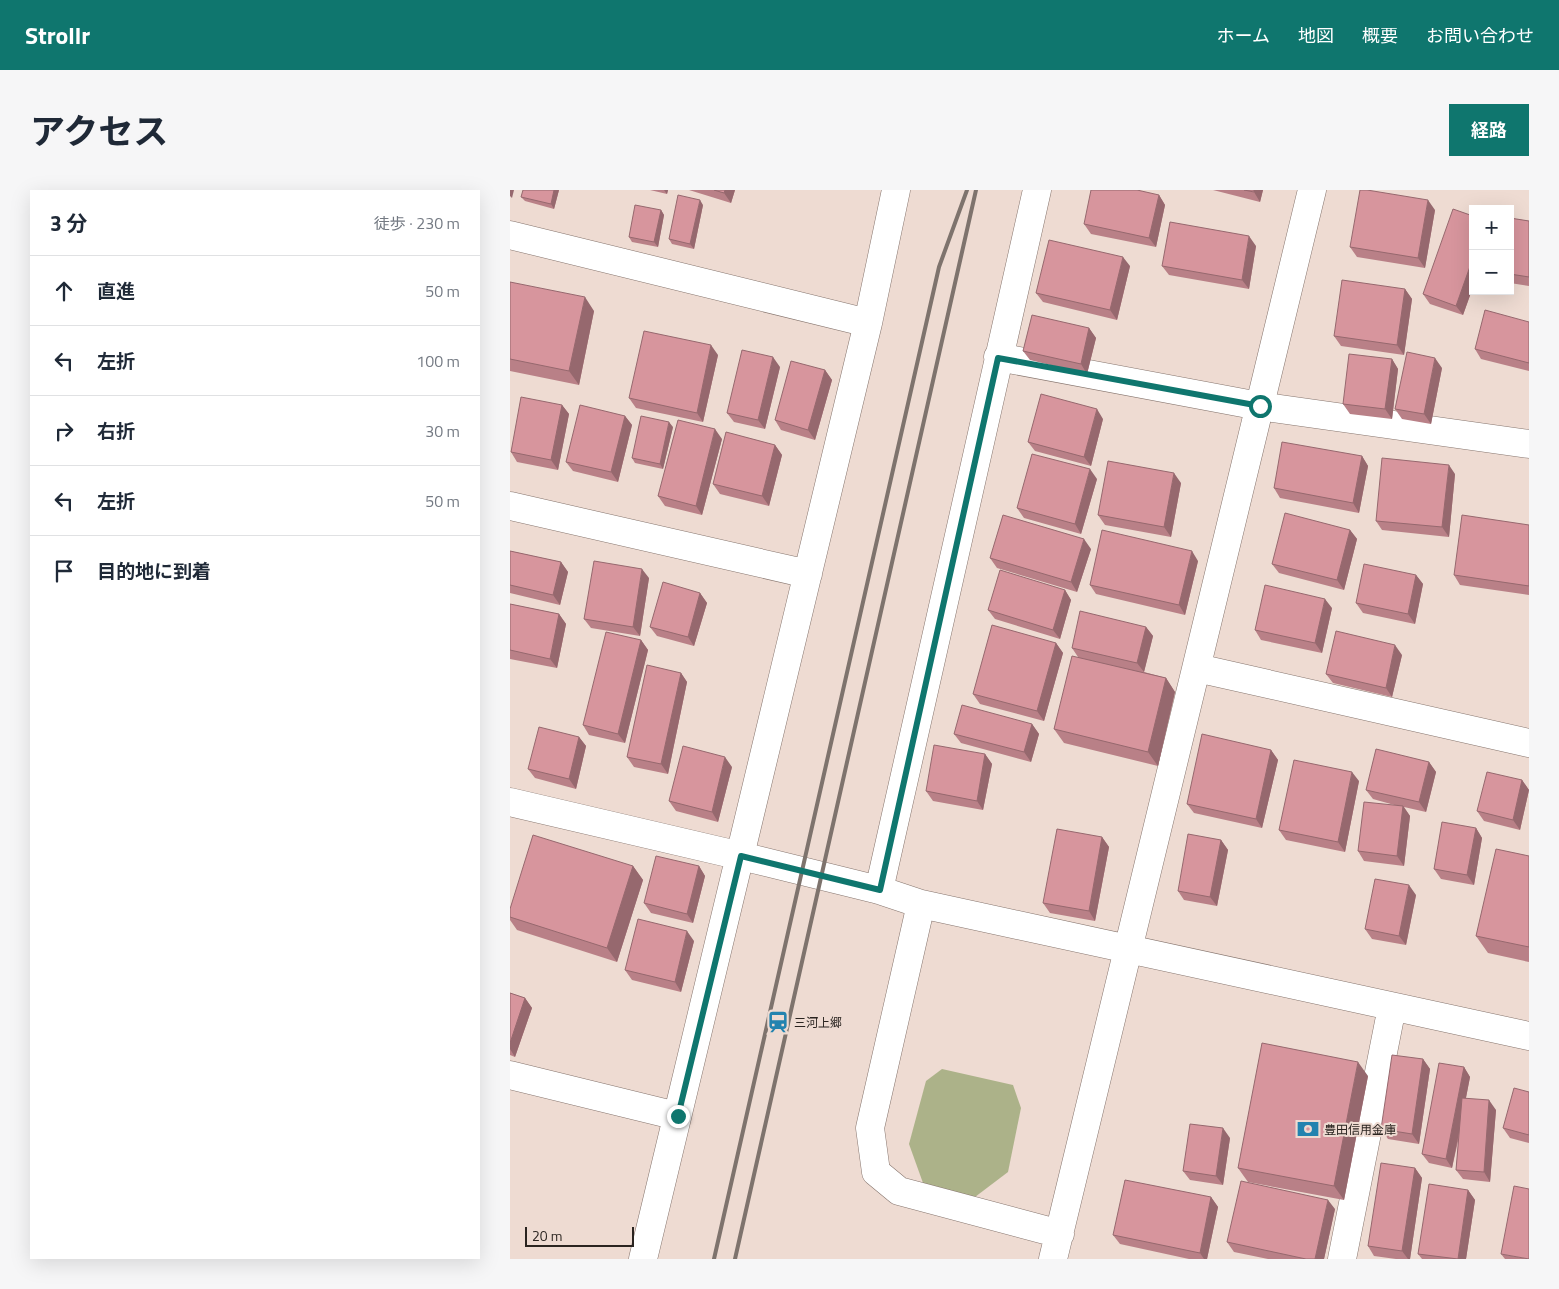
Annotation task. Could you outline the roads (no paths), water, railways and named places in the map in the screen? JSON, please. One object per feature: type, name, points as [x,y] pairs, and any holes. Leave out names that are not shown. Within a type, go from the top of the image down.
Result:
[{"type":"street","points":[[643,1259],[868,323],[896,190]]},
{"type":"street","points":[[880,890],[1037,190]]},
{"type":"street","points":[[921,904],[870,1128],[876,1172],[899,1191],[1056,1246],[1130,948],[1312,190]]},
{"type":"street","points":[[510,235],[868,323]]},
{"type":"street","points":[[998,358],[1260,406],[1529,444]]},
{"type":"street","points":[[510,506],[808,574]]},
{"type":"street","points":[[1197,668],[1529,743]]},
{"type":"street","points":[[510,802],[880,890],[921,904],[1130,948],[1392,1008],[1529,1036]]},
{"type":"street","points":[[1342,1259],[1392,1008]]},
{"type":"street","points":[[510,1075],[678,1116]]},
{"type":"railway","points":[[714,1259],[939,267],[967,190]]},
{"type":"railway","points":[[735,1259],[976,190]]},
{"type":"place","name":"三河上郷","points":[[778,1022]]},
{"type":"place","name":"豊田信用金庫","points":[[1308,1129]]}]
